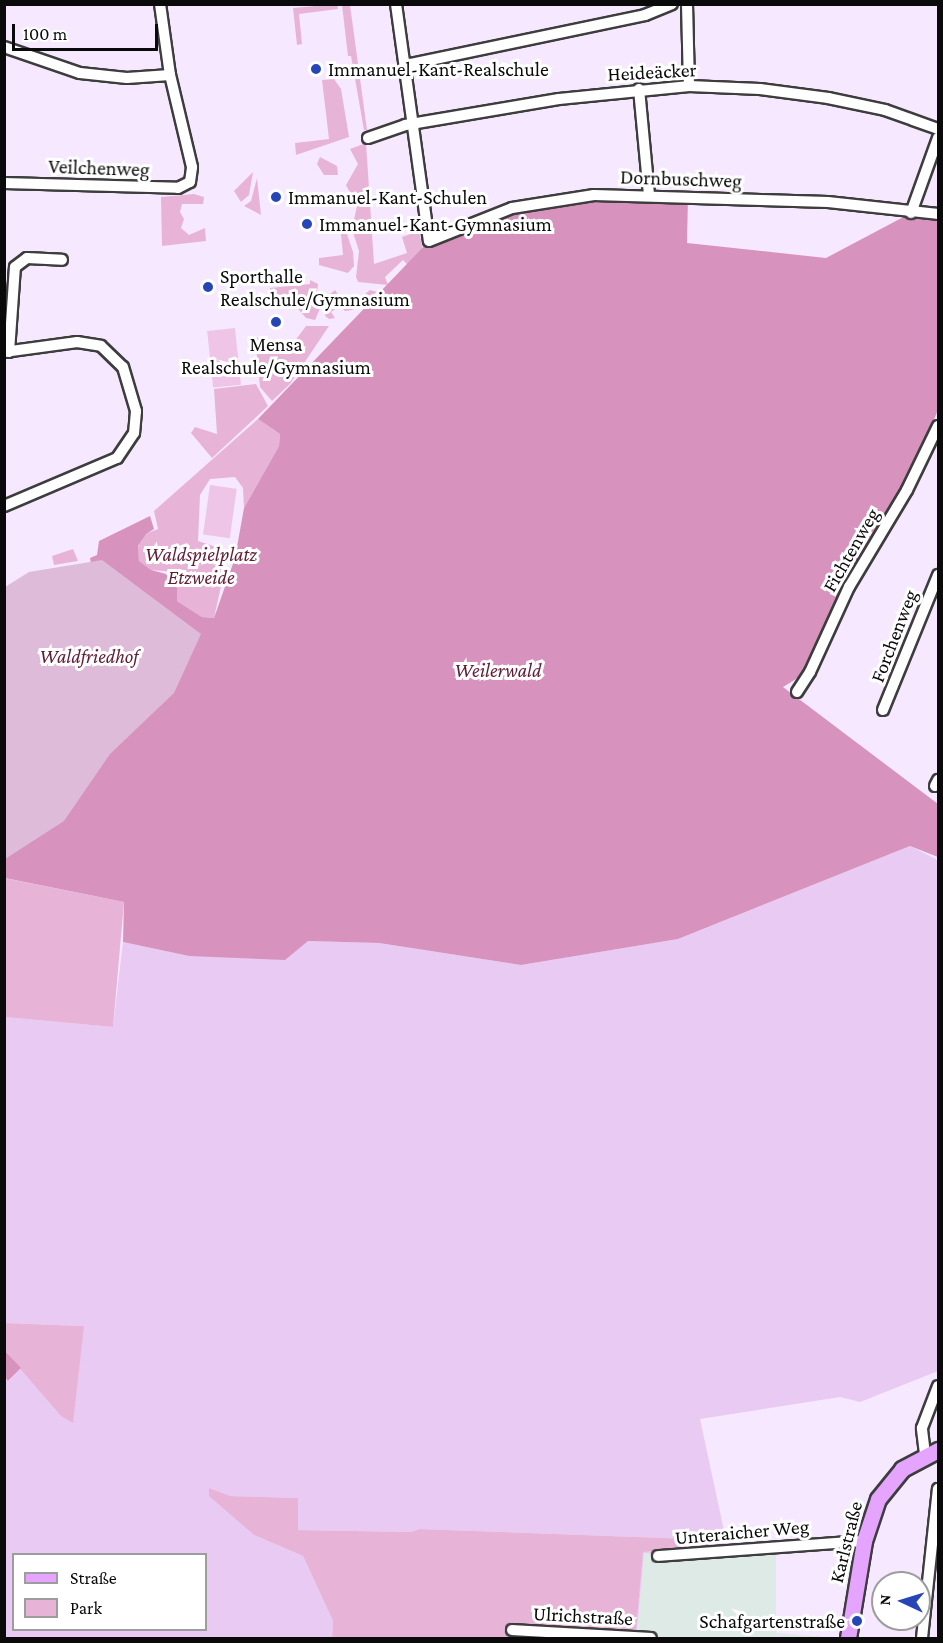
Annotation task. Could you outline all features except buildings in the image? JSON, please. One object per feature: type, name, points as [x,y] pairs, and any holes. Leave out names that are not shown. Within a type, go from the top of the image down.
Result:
[{"type":"main road","name":"Karlstraße","points":[[848,1638],[864,1541],[882,1491],[902,1469],[932,1452]]},
{"type":"street","points":[[4,47],[80,73],[127,78],[170,75],[160,4]]},
{"type":"street","points":[[396,4],[414,124]]},
{"type":"street","points":[[406,66],[645,15],[672,4]]},
{"type":"street","points":[[687,4],[689,86]]},
{"type":"street","name":"Veilchenweg","points":[[4,183],[178,188],[190,182],[192,167],[170,75]]},
{"type":"street","name":"Heideäcker","points":[[368,138],[414,124],[639,89],[689,86],[817,96],[879,109],[939,129]]},
{"type":"street","points":[[639,89],[649,195]]},
{"type":"street","name":"Dornbuschweg","points":[[414,124],[429,240],[530,203],[577,196],[649,195],[828,202],[911,213],[939,214]]},
{"type":"street","points":[[911,213],[939,138]]},
{"type":"street","points":[[4,506],[117,458],[127,449],[136,420],[133,392],[123,367],[101,346],[77,342],[7,352],[15,267],[27,258],[62,260]]},
{"type":"street","name":"Fichtenweg","points":[[797,692],[810,672],[849,587],[910,484],[939,426]]},
{"type":"street","name":"Forchenweg","points":[[883,711],[939,575]]},
{"type":"street","points":[[932,1452],[922,1428],[939,1386]]},
{"type":"street","points":[[922,1638],[939,1489]]},
{"type":"street","name":"Unteraicher Weg","points":[[658,1556],[864,1541]]},
{"type":"street","name":"Ulrichstraße","points":[[512,1630],[651,1638]]},
{"type":"shaded area","points":[[235,328],[241,385],[213,388],[207,331]]},
{"type":"shaded area","points":[[210,485],[237,489],[230,538],[203,535]]},
{"type":"shaded area","points":[[910,846],[936,859],[938,864],[938,1371],[860,1402],[840,1397],[700,1419],[729,1554],[644,1553],[637,1631],[646,1633],[599,1638],[600,1629],[636,1631],[642,1552],[717,1546],[719,1540],[419,1529],[413,1532],[297,1530],[298,1498],[231,1496],[209,1488],[254,1535],[303,1556],[333,1621],[332,1638],[5,1638],[4,1377],[9,1381],[21,1368],[61,1416],[84,1326],[5,1323],[5,1017],[113,1027],[123,942],[189,956],[308,941],[379,943],[521,965],[678,939]]},
{"type":"shaded area","points":[[776,1543],[776,1633],[841,1638],[645,1638],[637,1631],[644,1553]]},
{"type":"green space","points":[[337,4],[338,9],[299,14],[302,44],[297,45],[293,8]]},
{"type":"green space","points":[[342,5],[350,5],[367,130],[364,130],[351,56],[348,56]]},
{"type":"green space","points":[[334,79],[341,89],[349,137],[296,155],[295,143],[329,139],[322,80]]},
{"type":"green space","points":[[366,143],[374,264],[407,253],[402,237],[419,231],[423,251],[408,265],[403,260],[385,277],[388,285],[358,282],[356,277],[359,251],[352,229],[357,206],[346,185],[358,164],[350,149]]},
{"type":"green space","points":[[320,157],[337,166],[338,175],[324,175],[317,164]]},
{"type":"green space","points":[[253,172],[249,195],[241,202],[234,191]]},
{"type":"green space","points":[[257,178],[261,215],[244,206],[251,201]]},
{"type":"green space","points":[[194,194],[204,197],[203,204],[182,204],[180,212],[184,219],[181,228],[189,235],[205,228],[206,241],[162,246],[161,197]]},
{"type":"green space","name":"Weilerwald","points":[[688,197],[687,243],[826,258],[911,213],[938,219],[938,410],[907,482],[840,593],[801,676],[783,687],[938,804],[938,857],[910,846],[678,939],[521,965],[379,943],[308,941],[285,960],[189,956],[123,942],[124,902],[5,878],[4,721],[108,660],[90,558],[97,555],[99,541],[150,516],[154,529],[146,534],[138,546],[139,561],[151,570],[166,574],[178,572],[177,601],[202,617],[214,618],[235,558],[244,508],[279,446],[280,434],[258,419],[429,241],[550,199]]},
{"type":"green space","points":[[340,225],[344,225],[353,252],[354,266],[348,273],[319,265],[319,258],[343,255]]},
{"type":"green space","points":[[310,280],[318,284],[316,300],[321,306],[315,320],[306,318],[287,296],[280,295],[279,301],[260,309],[255,304],[254,295],[270,294],[270,288],[310,284]]},
{"type":"green space","points":[[335,290],[347,308],[370,290],[377,292],[352,310],[345,311],[340,306],[331,312],[335,318],[329,319],[325,316],[328,307],[338,304],[330,294]]},
{"type":"green space","points":[[306,326],[329,326],[290,384],[272,401],[260,387],[255,336],[276,352],[291,346]]},
{"type":"green space","points":[[256,384],[268,406],[212,458],[191,433],[195,427],[217,434],[214,389]]},
{"type":"green space","name":"Waldspielplatz Etzweide","points":[[258,419],[280,434],[279,446],[244,508],[243,488],[235,477],[210,479],[200,495],[198,541],[222,549],[227,559],[214,618],[202,617],[177,601],[178,572],[150,570],[139,561],[138,547],[145,534],[158,529],[154,511]]},
{"type":"green space","points":[[73,549],[78,561],[54,565],[52,556]]},
{"type":"green space","name":"Waldfriedhof","points":[[102,560],[201,634],[174,693],[110,754],[64,821],[5,859],[5,587],[29,572]]},
{"type":"green space","points":[[4,878],[124,902],[113,1027],[5,1017]]},
{"type":"green space","points":[[5,1323],[84,1326],[73,1423],[61,1416],[5,1351]]},
{"type":"green space","points":[[5,1351],[21,1368],[8,1381],[5,1377]]},
{"type":"green space","points":[[209,1488],[231,1496],[298,1498],[298,1530],[412,1532],[419,1529],[719,1540],[718,1546],[643,1552],[636,1631],[601,1629],[599,1638],[332,1638],[333,1621],[303,1556],[254,1535],[209,1496]]},
{"type":"place","name":"Immanuel-Kant-Realschule","points":[[316,69]]},
{"type":"place","name":"Immanuel-Kant-Schulen","points":[[276,197]]},
{"type":"place","name":"Immanuel-Kant-Gymnasium","points":[[307,224]]},
{"type":"place","name":"Sporthalle Realschule/Gymnasium","points":[[208,287]]},
{"type":"place","name":"Mensa Realschule/Gymnasium","points":[[276,322]]},
{"type":"place","name":"Schafgartenstraße","points":[[857,1621]]}]
